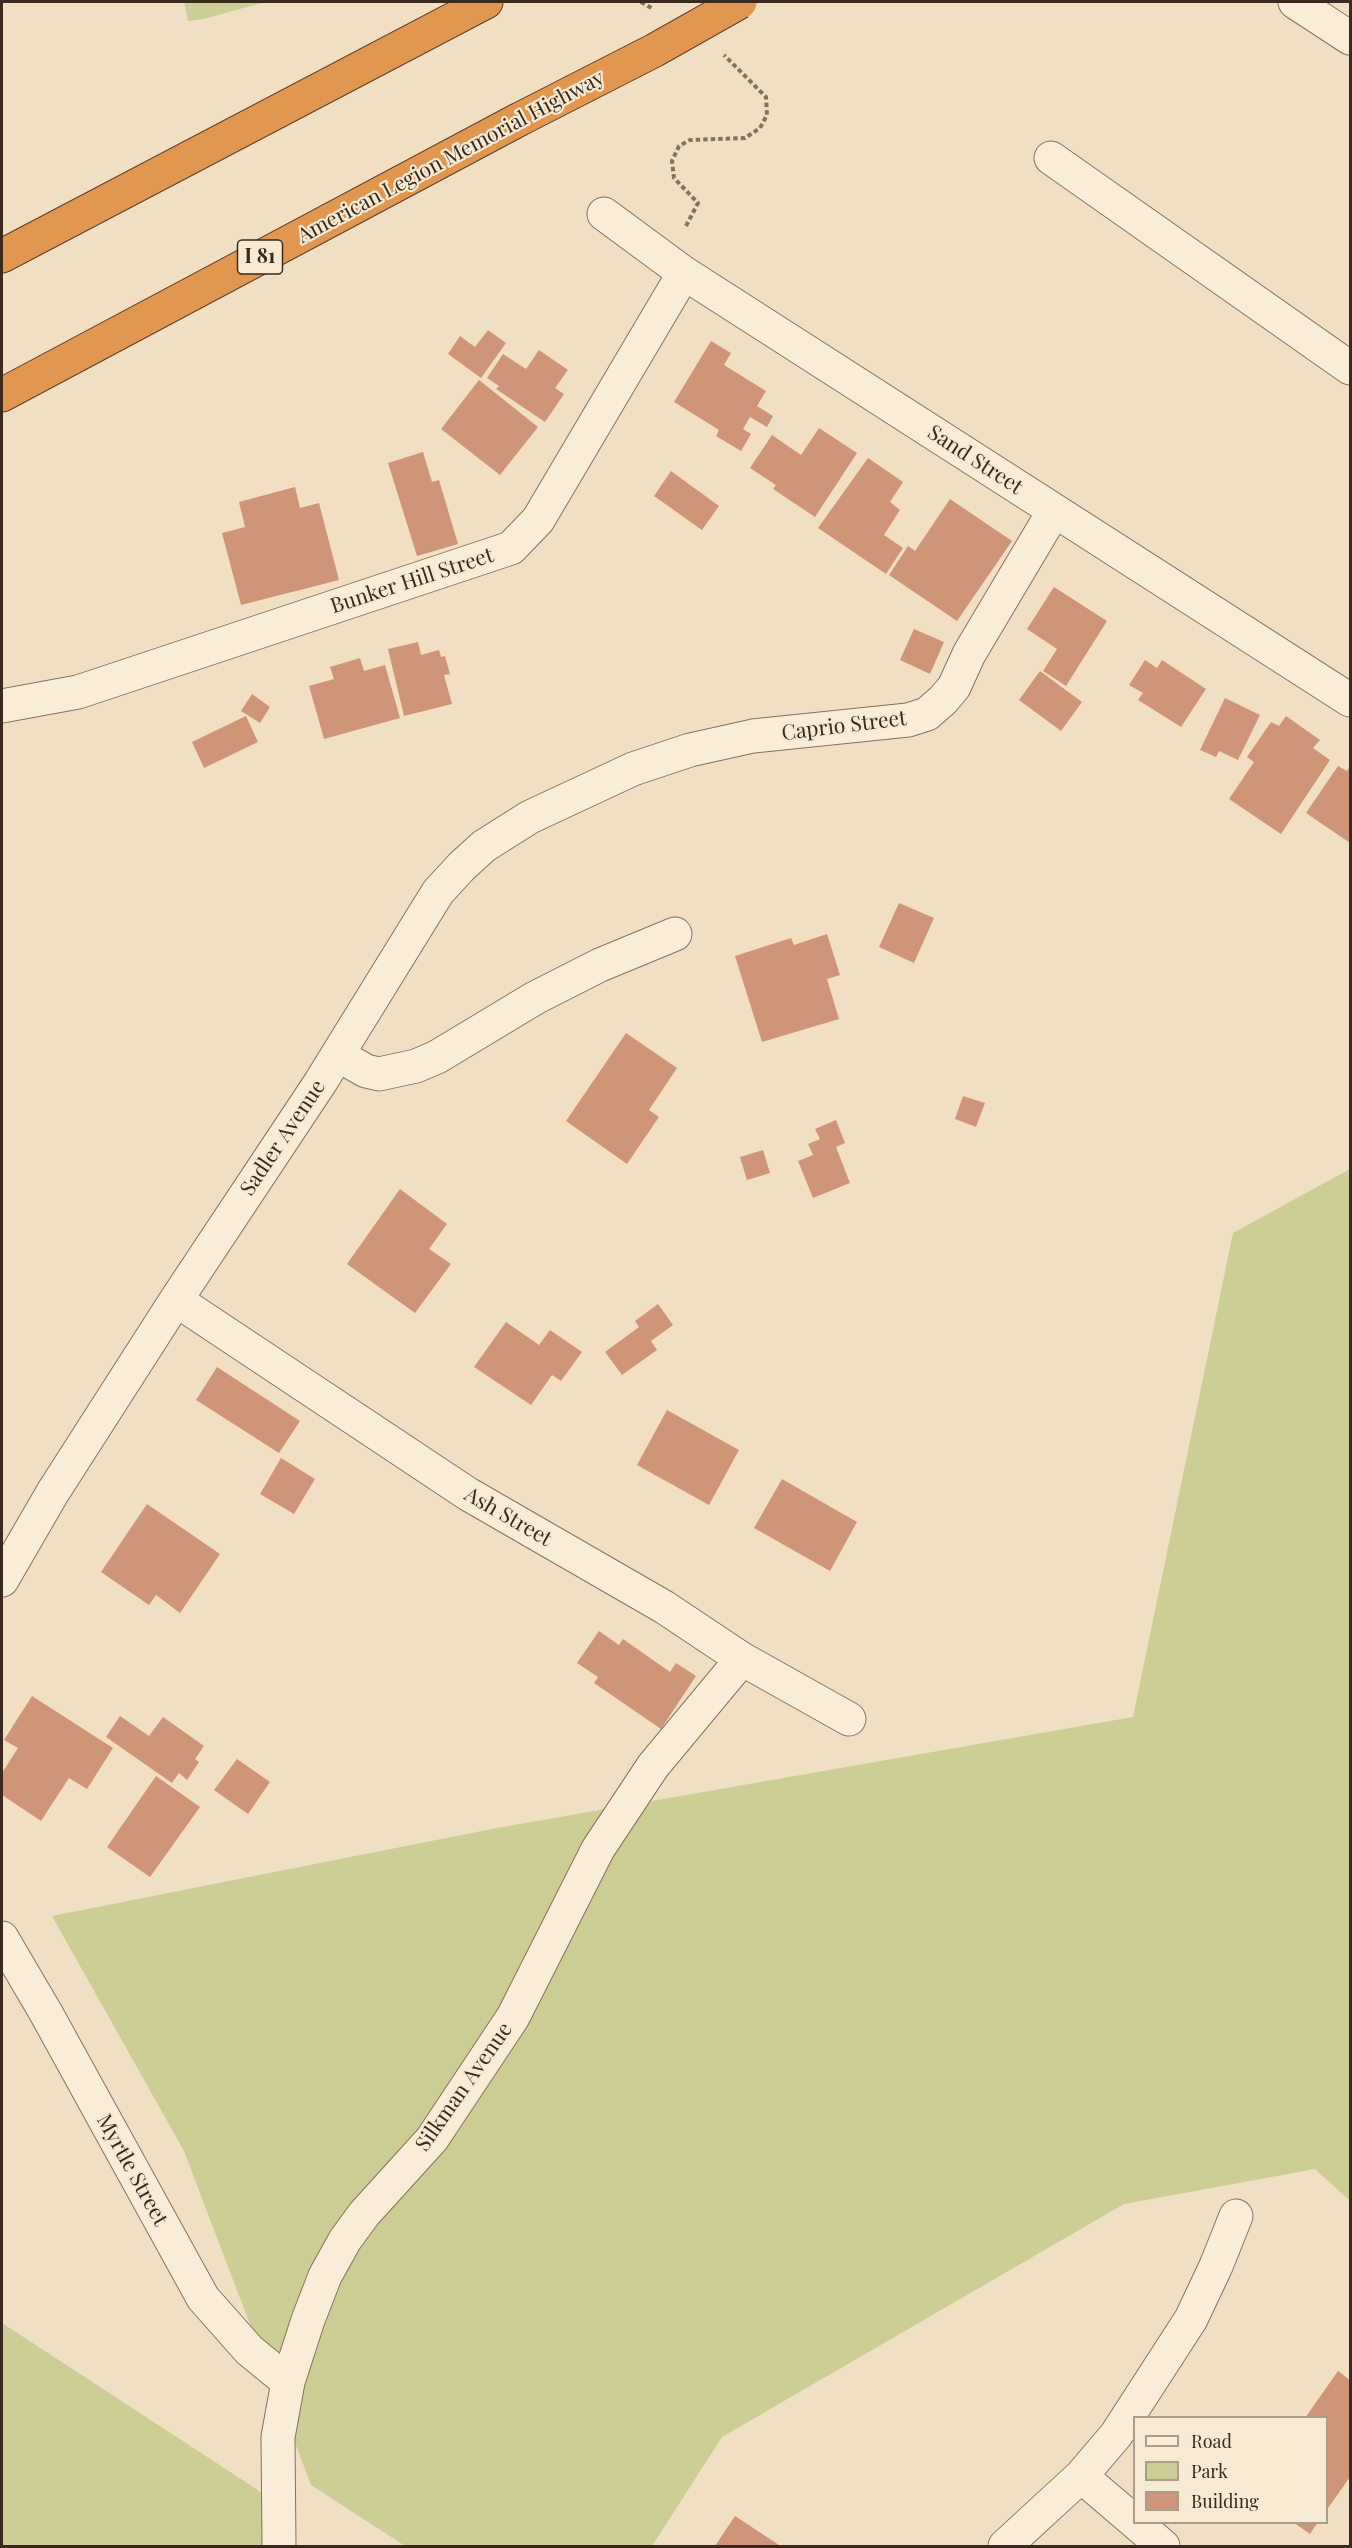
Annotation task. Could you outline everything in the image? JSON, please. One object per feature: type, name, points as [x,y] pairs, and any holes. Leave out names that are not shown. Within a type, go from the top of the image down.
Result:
[{"type":"highway","points":[[2,256],[486,2]]},
{"type":"highway","name":"American Legion Memorial Highway","points":[[2,394],[518,120],[655,50],[740,2]]},
{"type":"street","points":[[1295,2],[1350,38]]},
{"type":"street","points":[[1052,158],[1350,368]]},
{"type":"street","name":"Sand Street","points":[[604,214],[684,273],[1350,700]]},
{"type":"street","name":"Bunker Hill Street","points":[[2,706],[78,692],[511,548],[538,520],[684,273]]},
{"type":"street","name":"Caprio Street","points":[[633,769],[690,750],[753,736],[908,720],[927,714],[954,687],[969,654],[1054,511]]},
{"type":"street","name":"Sadler Avenue","points":[[2,1580],[53,1492],[176,1300],[338,1055],[438,892],[484,846],[530,817],[633,769]]},
{"type":"street","points":[[338,1055],[366,1071],[379,1074],[416,1066],[437,1057],[544,993],[600,965],[675,934]]},
{"type":"street","name":"Ash Street","points":[[176,1300],[468,1494],[664,1607],[742,1659],[849,1719]]},
{"type":"street","name":"Silkman Avenue","points":[[279,2547],[278,2437],[288,2382],[321,2287],[345,2240],[364,2214],[432,2139],[513,2017],[598,1849],[653,1766],[742,1659]]},
{"type":"street","name":"Myrtle Street","points":[[2,1938],[46,2013],[202,2298],[249,2350],[288,2382]]},
{"type":"street","points":[[1005,2547],[1082,2476],[1116,2435],[1191,2319],[1236,2216]]},
{"type":"street","points":[[1082,2476],[1133,2521]]},
{"type":"street","points":[[1137,2524],[1163,2547]]},
{"type":"path","points":[[641,2],[661,13]]},
{"type":"path","points":[[684,230],[698,203],[674,178],[672,161],[679,146],[690,140],[745,138],[760,128],[767,115],[766,97],[719,50]]},
{"type":"green space","points":[[184,2],[265,2],[204,19],[188,21]]},
{"type":"green space","points":[[1350,1169],[1350,2201],[1315,2169],[1124,2204],[722,2437],[652,2546],[405,2546],[311,2485],[184,2151],[52,1916],[497,1828],[1133,1717],[1233,1233]]},
{"type":"green space","points":[[2,2323],[264,2494],[264,2546],[2,2546]]},
{"type":"building","points":[[488,330],[506,343],[481,378],[448,354],[460,336],[475,347]]},
{"type":"building","points":[[711,341],[731,353],[724,365],[766,391],[757,406],[773,416],[767,427],[750,417],[743,429],[751,434],[741,451],[716,436],[719,430],[674,402]]},
{"type":"building","points":[[539,350],[568,370],[555,388],[564,394],[545,422],[496,389],[499,386],[487,378],[503,354],[526,369]]},
{"type":"building","points":[[479,380],[538,427],[500,475],[441,429]]},
{"type":"building","points":[[819,428],[857,453],[815,517],[773,489],[776,485],[750,468],[772,435],[801,455]]},
{"type":"building","points":[[423,452],[432,482],[439,480],[458,544],[417,556],[388,463]]},
{"type":"building","points":[[868,458],[903,482],[890,502],[900,510],[884,535],[903,548],[886,574],[818,528]]},
{"type":"building","points":[[671,471],[719,506],[702,530],[654,496]]},
{"type":"building","points":[[295,487],[300,508],[319,503],[339,580],[241,605],[222,533],[245,527],[239,502]]},
{"type":"building","points":[[950,499],[1012,541],[957,621],[889,575],[908,546],[915,551]]},
{"type":"building","points":[[1054,587],[1107,621],[1066,686],[1043,671],[1057,649],[1027,629]]},
{"type":"building","points":[[914,629],[944,642],[930,674],[900,660]]},
{"type":"building","points":[[418,642],[421,655],[439,650],[441,657],[445,656],[450,674],[444,675],[452,704],[404,716],[388,649]]},
{"type":"building","points":[[360,658],[364,671],[385,665],[400,718],[324,739],[309,686],[334,679],[330,667]]},
{"type":"building","points":[[1145,660],[1157,668],[1162,660],[1206,689],[1181,727],[1138,700],[1143,693],[1129,685]]},
{"type":"building","points":[[1040,671],[1082,702],[1061,731],[1019,700]]},
{"type":"building","points":[[252,694],[270,707],[260,723],[241,711]]},
{"type":"building","points":[[1225,698],[1260,715],[1238,760],[1219,751],[1216,757],[1200,750]]},
{"type":"building","points":[[246,716],[258,742],[204,768],[192,742]]},
{"type":"building","points":[[1286,716],[1320,740],[1313,748],[1330,760],[1281,834],[1229,799],[1254,762],[1247,757],[1271,722],[1279,726]]},
{"type":"building","points":[[1338,766],[1347,771],[1350,766],[1350,843],[1306,813]]},
{"type":"building","points":[[899,903],[934,918],[914,963],[879,947]]},
{"type":"building","points":[[827,934],[840,975],[827,979],[839,1019],[762,1042],[735,956],[791,938],[794,945]]},
{"type":"building","points":[[626,1033],[677,1068],[649,1110],[659,1117],[627,1164],[566,1121]]},
{"type":"building","points":[[963,1096],[985,1103],[976,1127],[955,1119]]},
{"type":"building","points":[[836,1120],[845,1143],[836,1147],[850,1183],[813,1198],[798,1161],[813,1155],[808,1144],[820,1139],[815,1129]]},
{"type":"building","points":[[763,1150],[770,1173],[747,1180],[740,1157]]},
{"type":"building","points":[[400,1189],[447,1224],[429,1249],[451,1264],[415,1313],[347,1264]]},
{"type":"building","points":[[658,1304],[673,1325],[651,1341],[657,1350],[622,1375],[605,1352],[639,1327],[635,1321]]},
{"type":"building","points":[[506,1322],[539,1345],[550,1330],[582,1352],[561,1381],[552,1375],[531,1405],[474,1367]]},
{"type":"building","points":[[217,1367],[300,1421],[279,1453],[196,1400]]},
{"type":"building","points":[[667,1410],[739,1450],[709,1505],[637,1465]]},
{"type":"building","points":[[281,1458],[315,1479],[294,1514],[260,1494]]},
{"type":"building","points":[[782,1479],[857,1522],[830,1571],[754,1528]]},
{"type":"building","points":[[147,1504],[220,1554],[180,1613],[156,1595],[149,1605],[101,1572]]},
{"type":"building","points":[[599,1631],[619,1645],[623,1639],[670,1672],[676,1663],[696,1676],[661,1729],[594,1683],[598,1677],[577,1663]]},
{"type":"building","points":[[32,1696],[113,1748],[87,1789],[69,1778],[41,1821],[2,1795],[2,1773],[18,1748],[4,1740]]},
{"type":"building","points":[[120,1716],[149,1736],[163,1717],[204,1746],[195,1759],[199,1762],[187,1780],[179,1773],[172,1783],[106,1737]]},
{"type":"building","points":[[237,1759],[270,1782],[248,1814],[214,1790]]},
{"type":"building","points":[[156,1776],[200,1807],[150,1877],[107,1847]]},
{"type":"building","points":[[1338,2371],[1350,2380],[1350,2477],[1328,2508],[1328,2416],[1306,2416]]},
{"type":"building","points":[[735,2516],[779,2545],[715,2546]]},
{"type":"building","points":[[1296,2524],[1317,2524],[1310,2534]]}]
